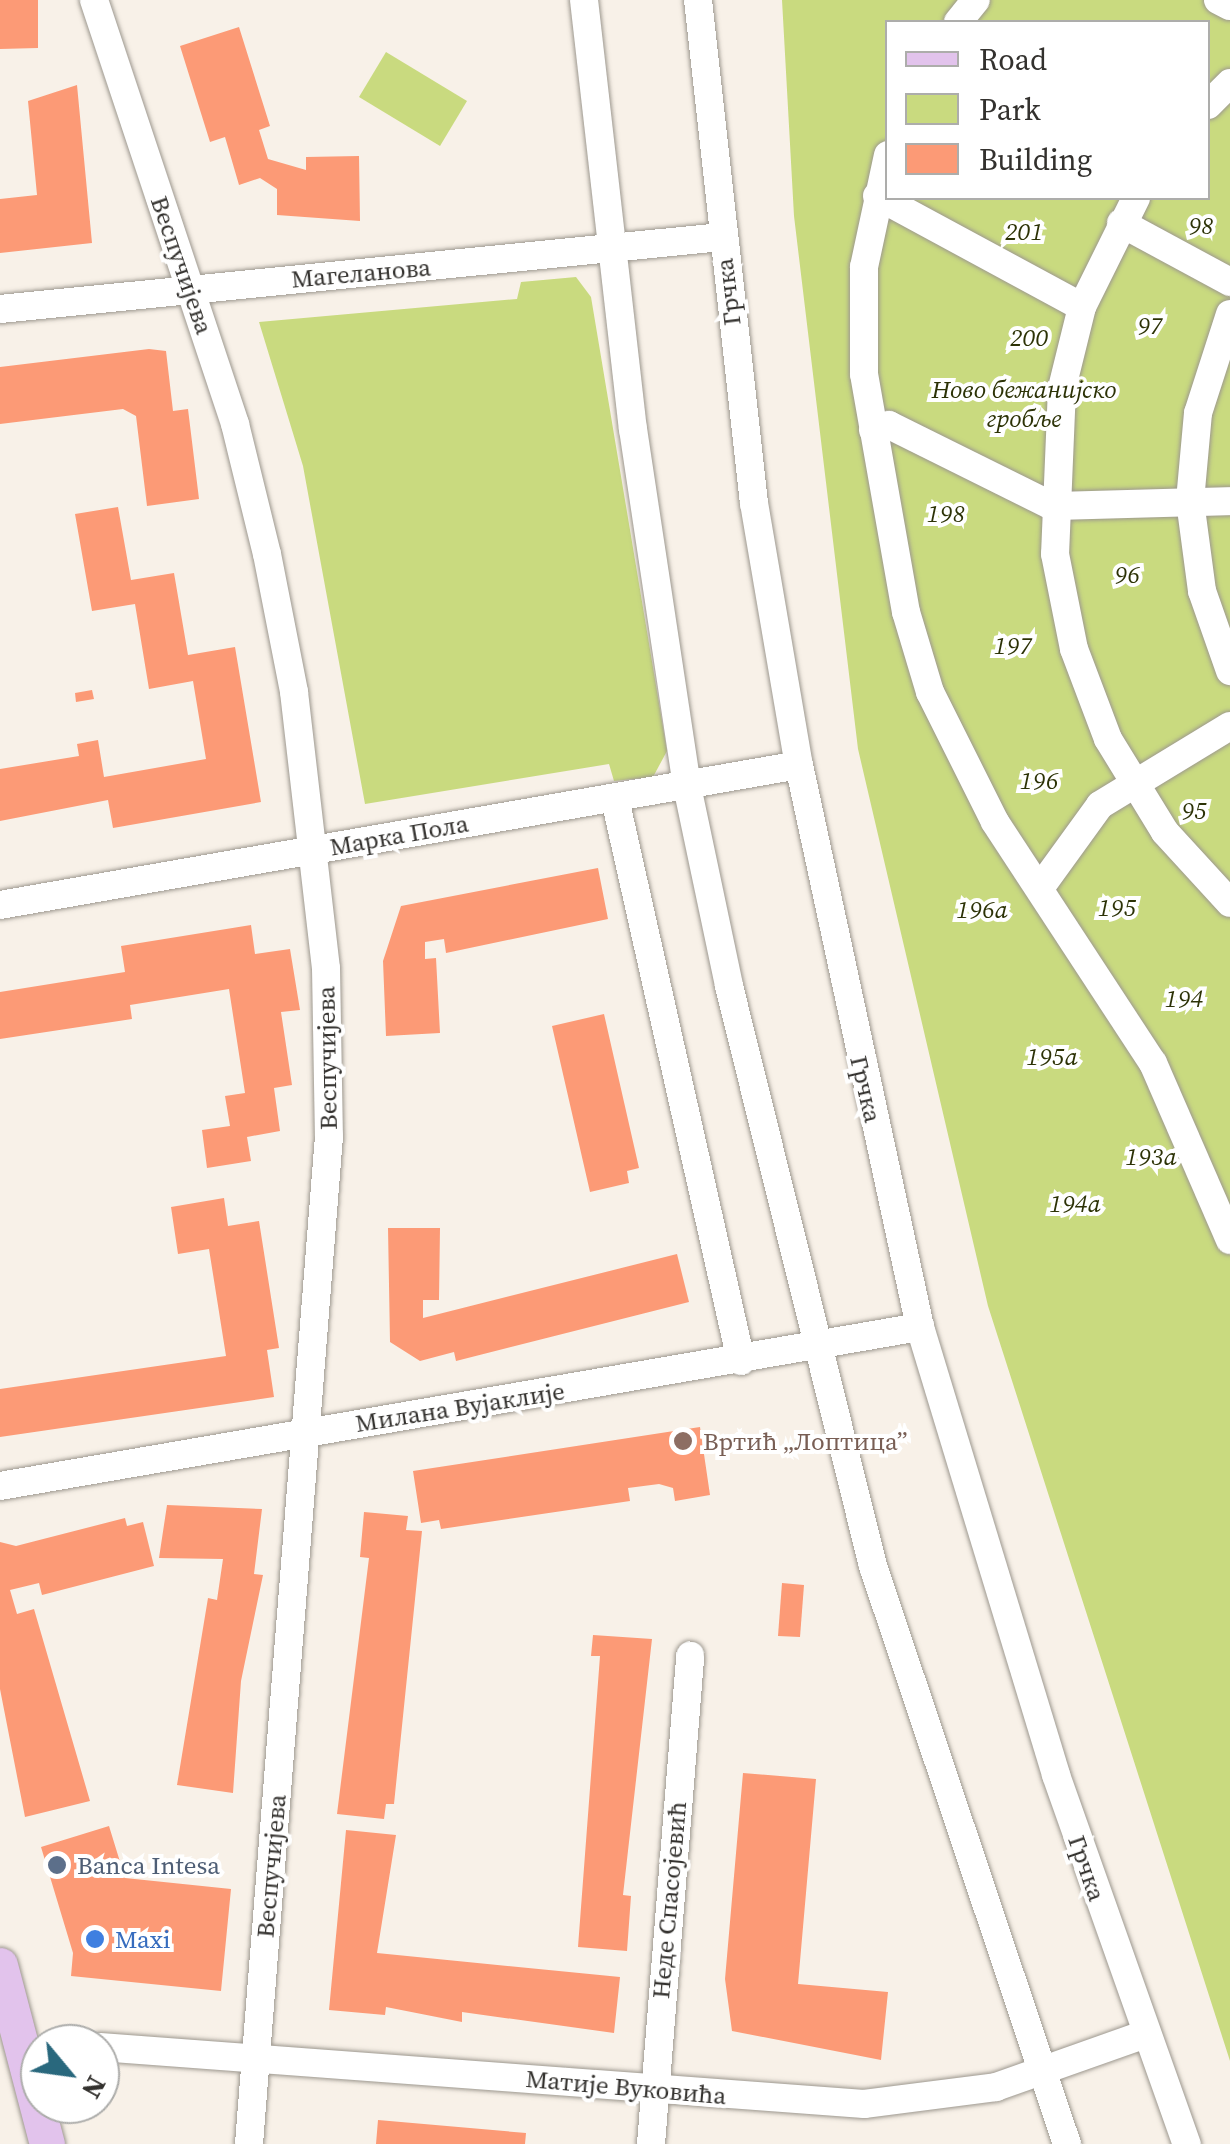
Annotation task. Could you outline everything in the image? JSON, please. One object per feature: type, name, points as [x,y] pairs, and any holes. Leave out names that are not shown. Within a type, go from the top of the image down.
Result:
[{"type":"main road","points":[[0,1966],[22,2024]]},
{"type":"street","name":"Веспучијева","points":[[94,0],[190,289],[267,554],[315,850],[329,1136],[249,2144]]},
{"type":"street","points":[[584,0],[608,249],[687,786],[816,1349],[894,1635],[1067,2144]]},
{"type":"street","name":"Грчка","points":[[698,0],[722,237],[799,765],[920,1327],[1143,2035],[1187,2144]]},
{"type":"street","points":[[960,20],[976,0]]},
{"type":"street","points":[[1218,0],[1230,6]]},
{"type":"street","points":[[1210,103],[1230,83]]},
{"type":"street","points":[[885,166],[860,311],[873,430],[930,692],[970,780],[1152,1063],[1222,1195],[1230,1240]]},
{"type":"street","points":[[877,196],[1082,306]]},
{"type":"street","points":[[1135,200],[1082,306],[1062,388],[1052,506],[1074,649],[1132,782],[1230,903]]},
{"type":"street","points":[[1121,223],[1230,282]]},
{"type":"street","name":"Магеланова","points":[[0,309],[722,237]]},
{"type":"street","points":[[1230,314],[1198,413],[1190,501],[1202,591],[1230,671]]},
{"type":"street","points":[[873,430],[890,425],[1052,506],[1230,501]]},
{"type":"street","points":[[1040,888],[1084,821],[1132,782],[1230,726]]},
{"type":"street","name":"Марка Пола","points":[[0,905],[799,765]]},
{"type":"street","points":[[615,799],[740,1361]]},
{"type":"street","name":"Милана Вујаклије","points":[[0,1486],[816,1349],[920,1327]]},
{"type":"street","name":"Неде Спасојевић","points":[[652,2144],[690,1656]]},
{"type":"street","name":"Матије Вуковића","points":[[120,2048],[864,2104],[1042,2074],[1143,2035]]},
{"type":"green space","name":"Ново бежанијско гробље","points":[[782,0],[1230,0],[1230,2061],[988,1306],[858,749],[794,216]]},
{"type":"green space","points":[[386,52],[467,101],[440,146],[359,97]]},
{"type":"green space","points":[[576,277],[591,297],[667,751],[653,777],[614,781],[609,764],[365,804],[303,466],[259,322],[517,299],[521,282]]},
{"type":"building","points":[[0,0],[38,0],[38,48],[0,49]]},
{"type":"building","points":[[239,27],[270,126],[259,130],[268,159],[306,170],[306,157],[359,156],[360,221],[277,215],[277,189],[260,178],[239,185],[225,137],[210,142],[180,46]]},
{"type":"building","points":[[77,85],[92,243],[0,253],[0,199],[37,195],[28,101]]},
{"type":"building","points":[[149,349],[166,351],[173,411],[188,409],[199,499],[147,506],[136,416],[123,409],[0,424],[0,367]]},
{"type":"building","points":[[118,507],[131,580],[174,573],[188,655],[235,647],[261,802],[113,828],[108,800],[0,821],[0,769],[79,756],[77,744],[98,740],[104,777],[206,759],[193,681],[149,689],[135,604],[92,611],[75,514]]},
{"type":"building","points":[[92,690],[94,699],[76,702],[75,693]]},
{"type":"building","points":[[598,868],[608,919],[446,953],[444,939],[425,942],[425,959],[436,958],[440,1033],[386,1036],[383,961],[401,906]]},
{"type":"building","points":[[251,925],[255,954],[290,949],[300,1010],[281,1012],[292,1085],[274,1088],[280,1131],[247,1137],[251,1161],[207,1168],[202,1130],[230,1126],[225,1096],[245,1093],[229,989],[130,1005],[132,1019],[0,1039],[0,992],[125,972],[121,946]]},
{"type":"building","points":[[604,1014],[639,1168],[627,1171],[629,1183],[590,1192],[552,1026]]},
{"type":"building","points":[[224,1198],[228,1226],[259,1221],[279,1348],[267,1350],[274,1397],[0,1437],[0,1389],[226,1356],[209,1249],[178,1254],[171,1207]]},
{"type":"building","points":[[388,1228],[440,1228],[439,1300],[423,1300],[423,1318],[677,1254],[689,1302],[456,1361],[454,1352],[420,1361],[390,1342]]},
{"type":"building","points":[[700,1427],[710,1495],[675,1501],[673,1488],[659,1484],[628,1488],[630,1501],[441,1529],[439,1520],[421,1523],[413,1471]]},
{"type":"building","points":[[167,1505],[262,1509],[254,1574],[263,1575],[241,1681],[233,1793],[177,1785],[208,1598],[217,1600],[223,1559],[159,1558]]},
{"type":"building","points":[[364,1512],[408,1516],[406,1530],[422,1531],[394,1804],[386,1804],[384,1819],[337,1814],[369,1558],[360,1557]]},
{"type":"building","points":[[125,1518],[127,1526],[143,1522],[154,1566],[42,1595],[39,1583],[10,1590],[17,1614],[34,1609],[90,1801],[25,1817],[0,1689],[0,1542],[16,1546]]},
{"type":"building","points":[[782,1583],[804,1585],[800,1637],[778,1636]]},
{"type":"building","points":[[593,1635],[652,1639],[623,1895],[631,1896],[627,1951],[578,1947],[600,1656],[591,1656]]},
{"type":"building","points":[[743,1773],[816,1779],[798,1984],[888,1992],[881,2060],[732,2031],[725,1979]]},
{"type":"building","points":[[109,1826],[125,1878],[231,1889],[221,1991],[71,1976],[73,1953],[41,1847]]},
{"type":"building","points":[[346,1830],[396,1835],[377,1953],[620,1977],[614,2033],[462,2012],[462,2022],[386,2007],[385,2015],[329,2010]]},
{"type":"building","points":[[378,2120],[526,2133],[525,2144],[376,2144]]},
{"type":"place","name":"Вртић „Лоптица”","points":[[683,1441]]},
{"type":"place","name":"Banca Intesa","points":[[57,1865]]},
{"type":"place","name":"Maxi","points":[[95,1939]]},
{"type":"park label","name":"98","points":[[1201,225]]},
{"type":"park label","name":"201","points":[[1024,231]]},
{"type":"park label","name":"97","points":[[1150,325]]},
{"type":"park label","name":"200","points":[[1029,337]]},
{"type":"park label","name":"198","points":[[946,513]]},
{"type":"park label","name":"96","points":[[1127,574]]},
{"type":"park label","name":"197","points":[[1013,645]]},
{"type":"park label","name":"196","points":[[1039,780]]},
{"type":"park label","name":"95","points":[[1194,810]]},
{"type":"park label","name":"195","points":[[1117,907]]},
{"type":"park label","name":"196a","points":[[982,909]]},
{"type":"park label","name":"194","points":[[1184,998]]},
{"type":"park label","name":"195a","points":[[1052,1056]]},
{"type":"park label","name":"193a","points":[[1151,1156]]},
{"type":"park label","name":"194a","points":[[1075,1203]]}]
